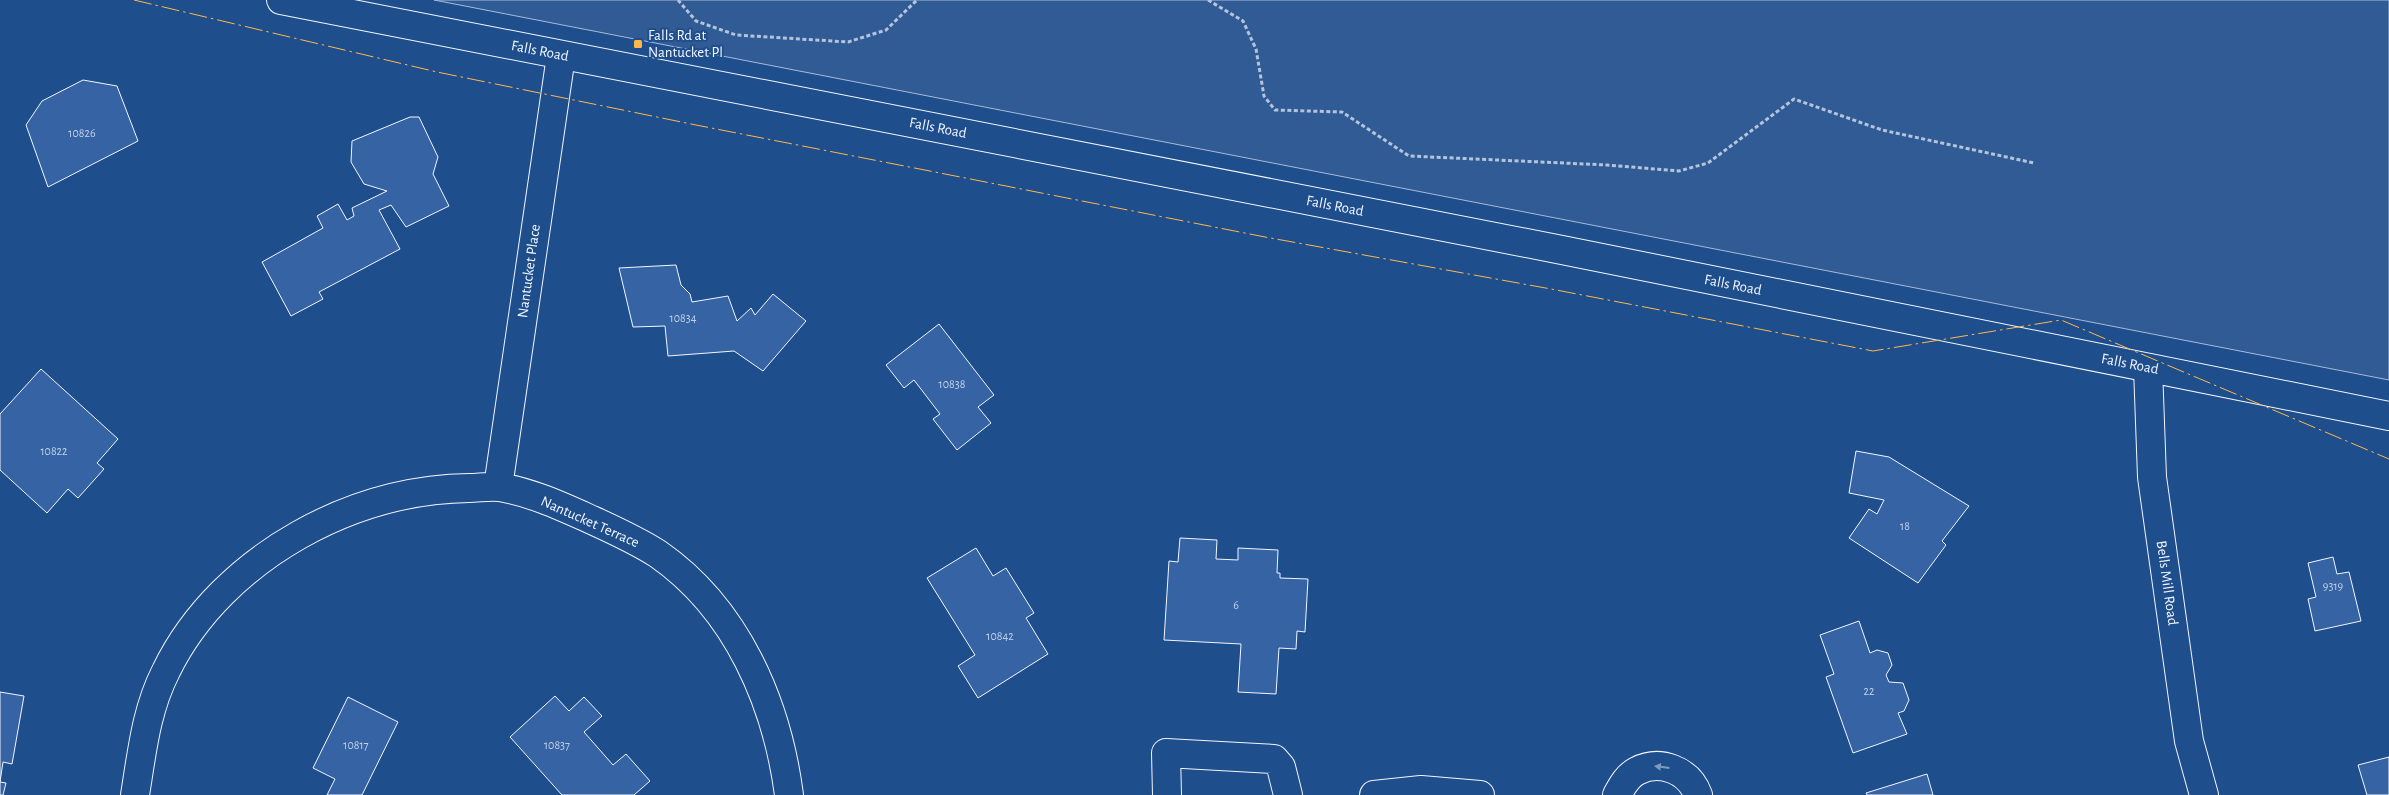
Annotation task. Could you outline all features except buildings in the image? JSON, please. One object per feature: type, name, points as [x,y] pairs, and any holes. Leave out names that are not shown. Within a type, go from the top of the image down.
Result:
[{"type":"main road","name":"Falls Road","points":[[281,0],[1562,250],[2389,416]]},
{"type":"main road","name":"Nantucket Place","points":[[498,487],[561,56]]},
{"type":"main road","name":"Bells Mill Road","points":[[2148,368],[2152,477],[2190,741],[2204,795]]},
{"type":"main road","name":"Nantucket Terrace","points":[[135,795],[150,709],[166,670],[187,635],[212,604],[263,557],[330,518],[372,503],[429,491],[498,487],[556,504],[606,527],[659,555],[694,585],[719,614],[743,648],[767,700],[785,767],[789,795]]},
{"type":"main road","points":[[1167,795],[1166,753],[1274,759],[1281,767],[1288,795]]},
{"type":"main road","points":[[1617,795],[1624,782],[1635,772],[1649,766],[1664,766],[1678,770],[1690,780],[1698,795]]},
{"type":"main road","points":[[1374,795],[1422,790],[1480,795]]},
{"type":"path","points":[[678,0],[696,21],[736,35],[848,42],[886,30],[917,0]]},
{"type":"path","points":[[1208,0],[1243,21],[1256,49],[1264,96],[1275,110],[1342,112],[1409,156],[1607,165],[1679,171],[1708,163],[1794,100],[1882,130],[2034,163]]},
{"type":"shaded area","points":[[434,0],[2389,0],[2389,380]]},
{"type":"power","points":[[134,0],[437,72],[696,125],[1265,237],[1551,289],[1873,351],[2061,320],[2389,459]]},
{"type":"place","name":"Falls Rd at Nantucket Pl","points":[[638,44]]}]
